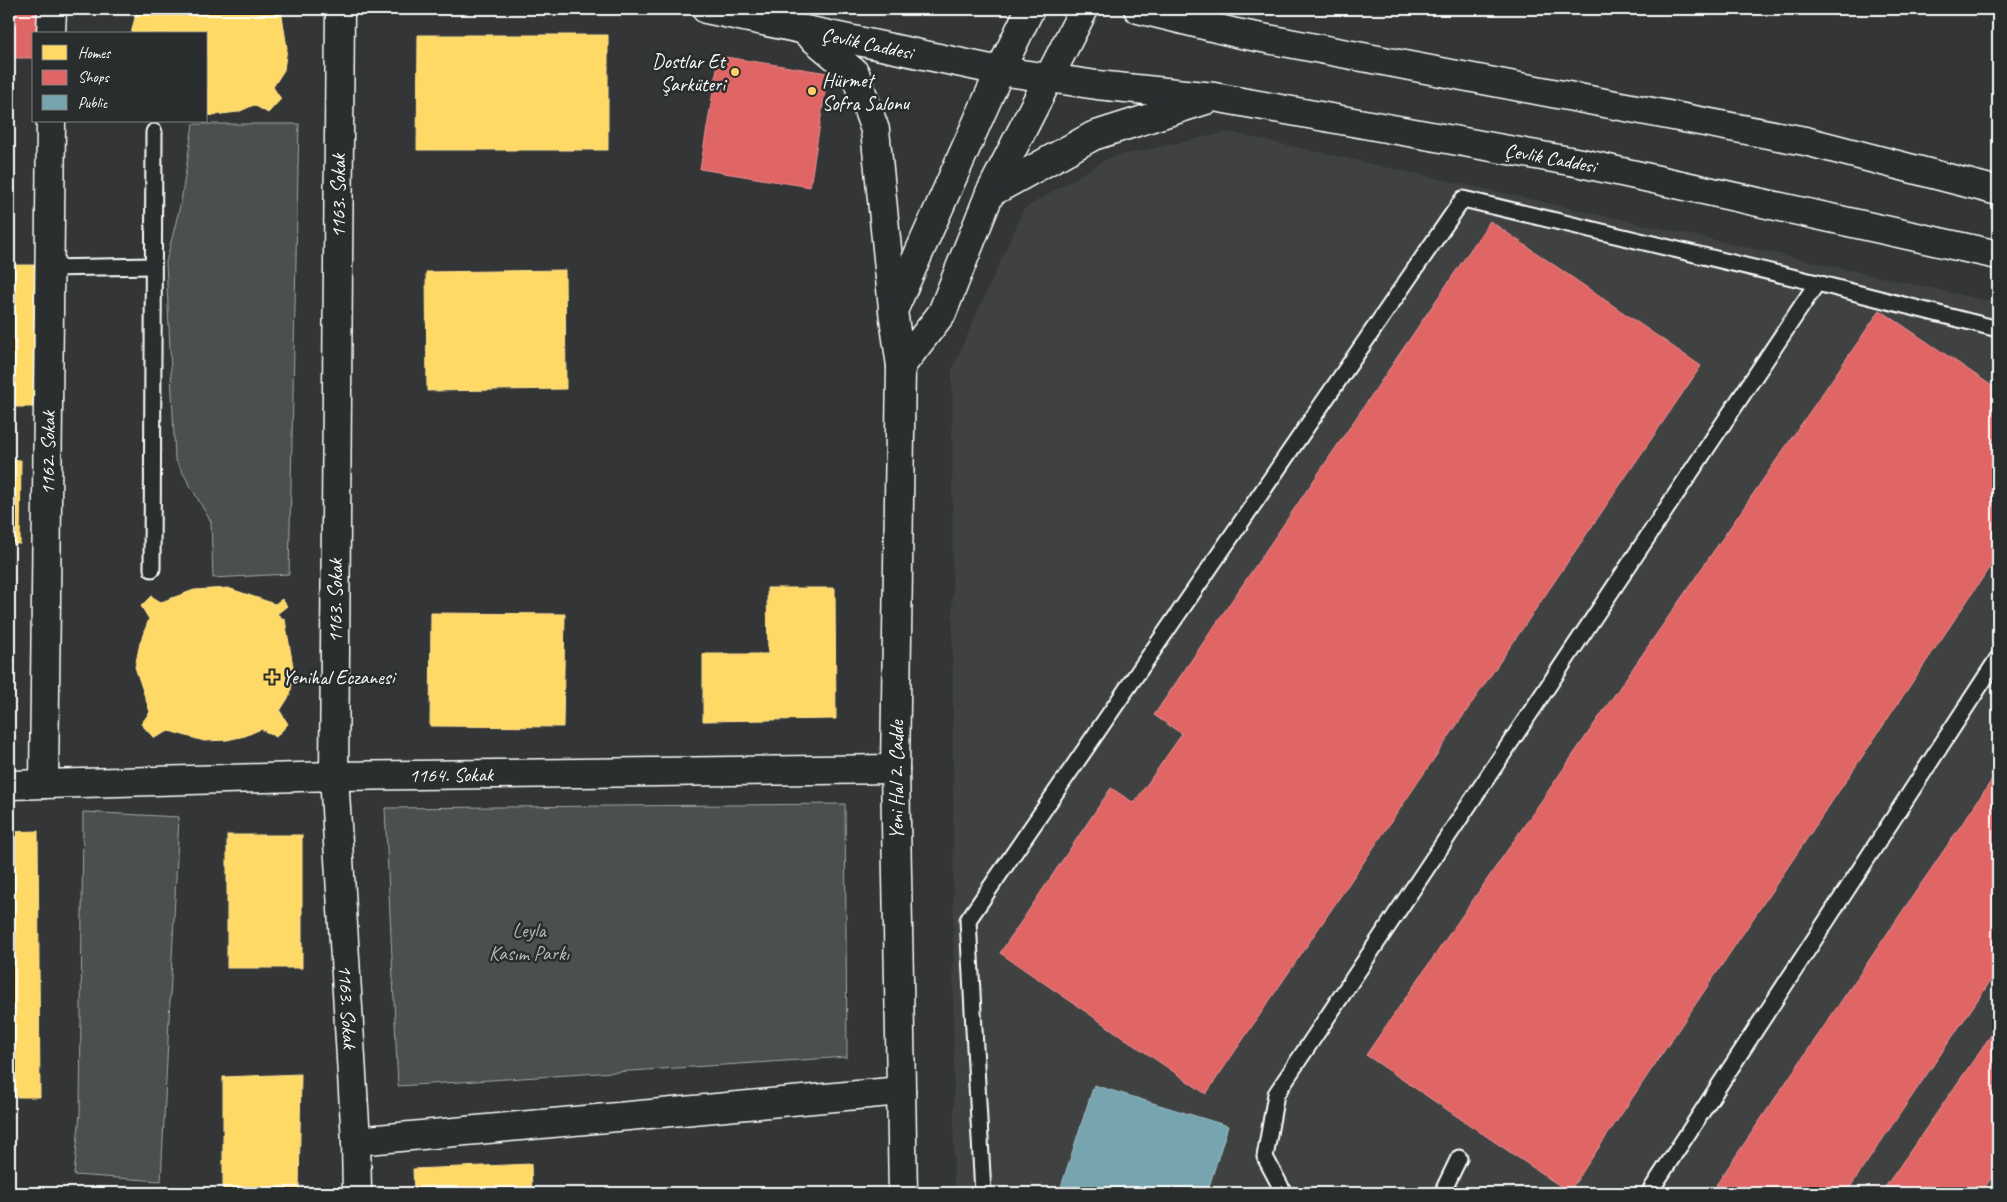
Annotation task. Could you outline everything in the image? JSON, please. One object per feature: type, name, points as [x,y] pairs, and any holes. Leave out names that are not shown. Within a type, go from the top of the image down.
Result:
[{"type":"street","points":[[52,9],[52,32]]},
{"type":"street","name":"1163. Sokak","points":[[340,9],[334,776],[356,1141],[357,1193]]},
{"type":"street","name":"Çevlik Caddesi","points":[[706,9],[1000,71],[1097,85],[1214,97],[1581,163],[1998,255]]},
{"type":"street","points":[[893,311],[1000,71],[1030,9]]},
{"type":"street","points":[[901,366],[942,313],[990,193],[1084,9]]},
{"type":"street","points":[[1138,9],[1236,33],[1805,141],[1998,191]]},
{"type":"street","points":[[1207,9],[1236,33]]},
{"type":"street","name":"Yeni Hal 2. Cadde","points":[[804,30],[855,73],[875,130],[893,311],[901,366],[894,769],[903,1193]]},
{"type":"street","points":[[990,193],[1093,136],[1214,97]]},
{"type":"street","name":"1162. Sokak","points":[[44,784],[51,122]]},
{"type":"street","name":"1164. Sokak","points":[[9,785],[334,776],[894,769]]},
{"type":"street","points":[[356,1141],[900,1091]]},
{"type":"lane","points":[[152,569],[154,132]]},
{"type":"lane","points":[[983,1193],[968,920],[1463,199],[1817,283],[1998,330]]},
{"type":"lane","points":[[49,268],[152,266]]},
{"type":"lane","points":[[1284,1193],[1265,1157],[1276,1094],[1817,283]]},
{"type":"lane","points":[[1649,1193],[1998,658]]},
{"type":"lane","points":[[1442,1193],[1459,1158]]},
{"type":"shaded area","points":[[1228,132],[1998,303],[1998,1193],[954,1193],[952,369],[1024,209],[1108,158]]},
{"type":"green space","points":[[193,124],[299,124],[289,574],[213,578],[211,522],[175,459],[166,262],[181,202]]},
{"type":"green space","name":"Leyla Kasım Parkı","points":[[845,804],[847,1057],[398,1086],[385,808]]},
{"type":"green space","points":[[83,812],[179,817],[161,1181],[74,1175],[80,1114]]},
{"type":"building: Homes","points":[[137,9],[281,9],[287,48],[284,70],[273,87],[281,99],[268,113],[254,105],[238,112],[208,116],[208,32],[131,32]]},
{"type":"building: Homes","points":[[418,35],[608,35],[608,150],[417,150]]},
{"type":"building: Homes","points":[[9,265],[35,265],[33,407],[9,407]]},
{"type":"building: Homes","points":[[565,270],[566,389],[427,391],[426,272]]},
{"type":"building: Homes","points":[[9,460],[21,460],[20,544],[9,544]]},
{"type":"building: Homes","points":[[228,588],[275,604],[282,599],[287,606],[277,614],[285,620],[294,672],[290,695],[280,711],[288,724],[276,737],[261,729],[245,736],[227,740],[204,741],[169,731],[154,738],[141,724],[150,712],[135,667],[140,643],[149,619],[141,606],[151,596],[161,602],[194,590]]},
{"type":"building: Homes","points":[[767,588],[835,588],[836,719],[703,721],[703,654],[768,654]]},
{"type":"building: Homes","points":[[431,613],[565,614],[563,727],[430,726]]},
{"type":"building: Homes","points":[[38,831],[40,1097],[9,1097],[9,832]]},
{"type":"building: Homes","points":[[227,835],[302,835],[302,968],[227,968]]},
{"type":"building: Homes","points":[[301,1074],[299,1193],[223,1193],[223,1077]]},
{"type":"building: Homes","points":[[531,1164],[532,1193],[414,1193],[413,1169]]},
{"type":"building: Homes","points":[[678,1189],[819,1191],[819,1193],[678,1193]]},
{"type":"building: Shops","points":[[9,9],[39,9],[39,32],[32,32],[32,58],[9,58]]},
{"type":"building: Shops","points":[[719,56],[828,73],[810,187],[700,169]]},
{"type":"building: Shops","points":[[1490,221],[1701,366],[1206,1094],[1000,953],[1111,788],[1134,803],[1182,734],[1154,715]]},
{"type":"building: Shops","points":[[1880,310],[1998,390],[1998,555],[1569,1192],[1366,1055]]},
{"type":"building: Shops","points":[[1998,771],[1998,970],[1846,1193],[1728,1193],[1716,1185]]},
{"type":"building: Shops","points":[[1998,1025],[1998,1169],[1981,1193],[1881,1193]]},
{"type":"building: Public","points":[[1094,1085],[1228,1126],[1207,1193],[1059,1193]]},
{"type":"place","name":"Dostlar Et Şarküteri","points":[[735,72]]},
{"type":"place","name":"Hürmet Sofra Salonu","points":[[812,91]]},
{"type":"place","name":"Yenihal Eczanesi","points":[[272,677]]}]
